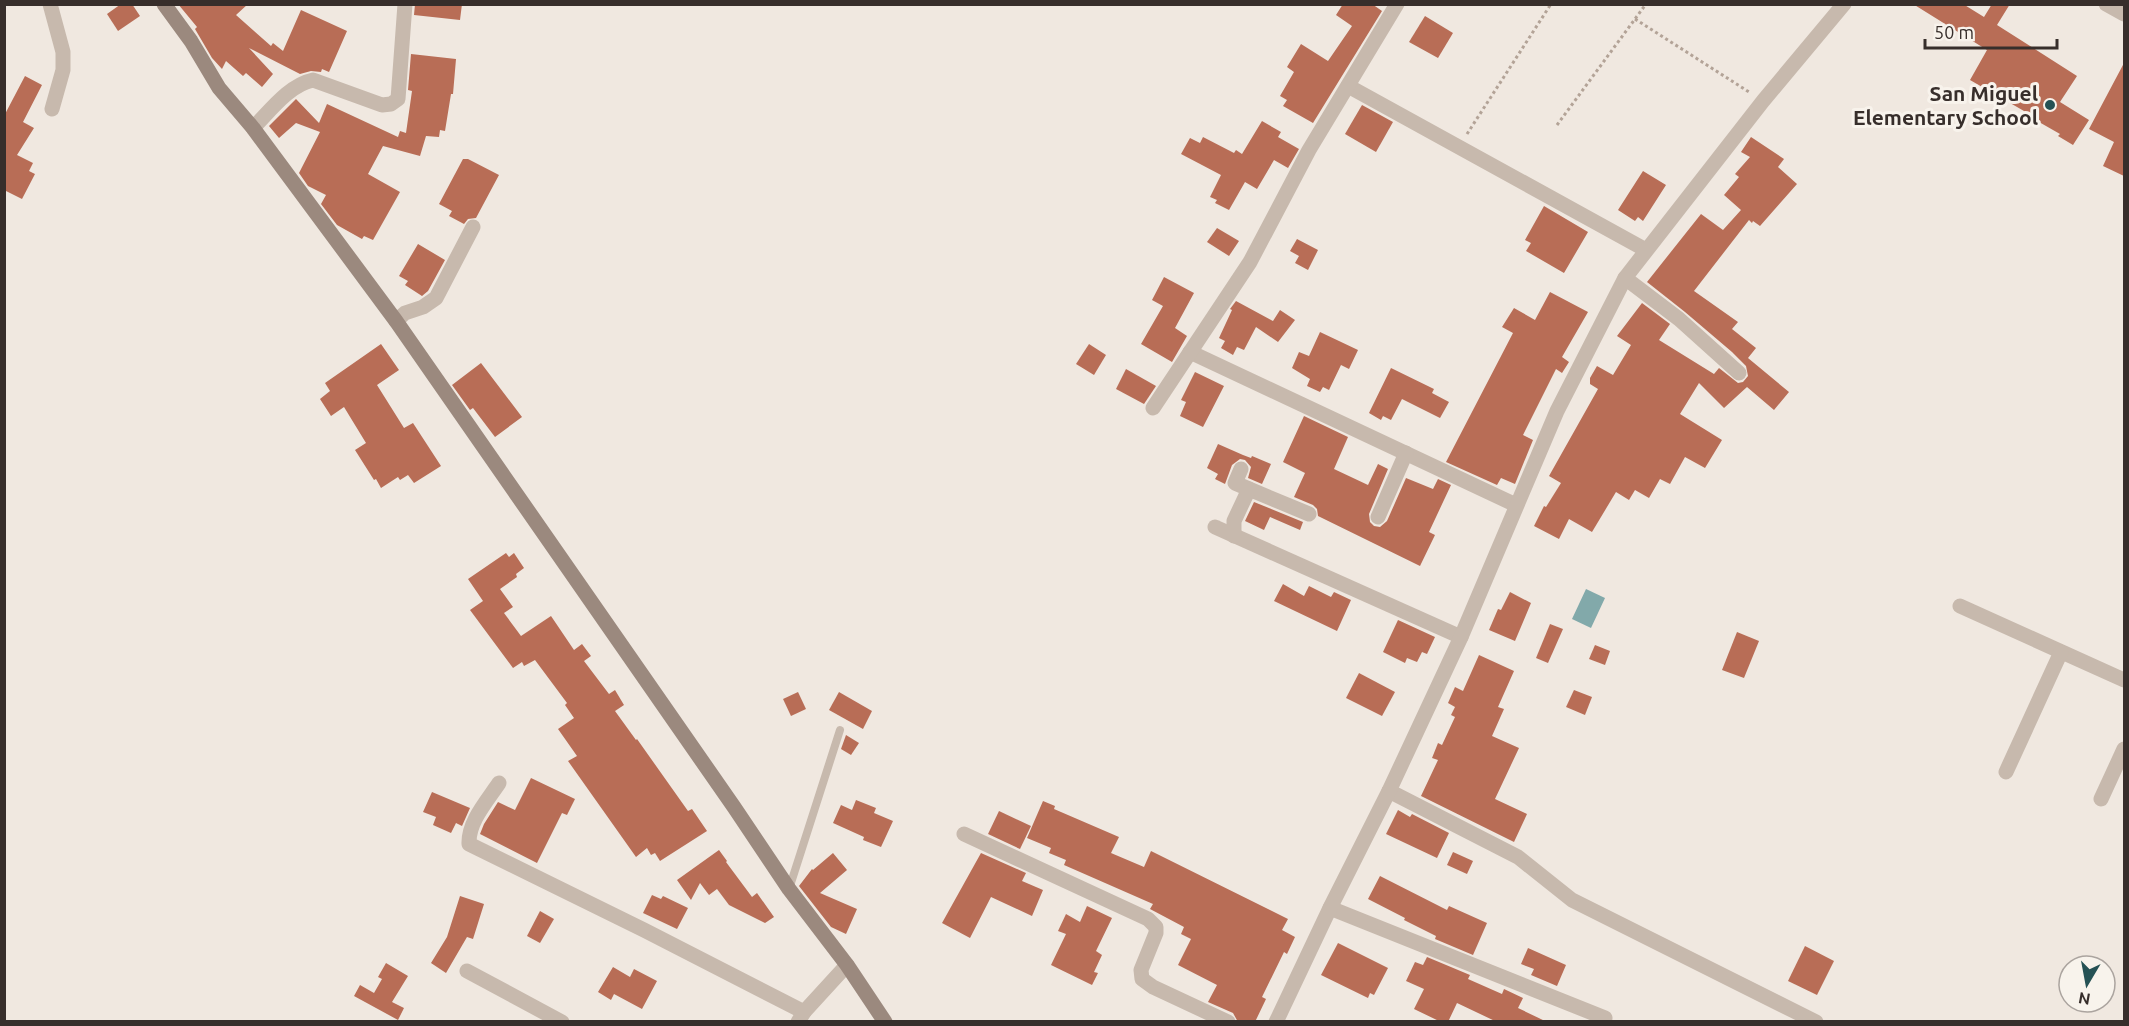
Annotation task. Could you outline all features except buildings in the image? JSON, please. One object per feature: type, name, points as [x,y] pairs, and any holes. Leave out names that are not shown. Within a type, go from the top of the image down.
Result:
[{"type":"main road","points":[[164,4],[191,40],[219,88],[253,128],[396,321],[789,889],[847,965],[885,1022]]},
{"type":"street","points":[[50,4],[63,52],[63,70],[52,109]]},
{"type":"street","points":[[253,128],[280,100],[303,82],[313,80],[327,83],[382,105],[391,104],[398,99],[405,4]]},
{"type":"street","points":[[1153,408],[1250,262],[1309,150],[1397,4]]},
{"type":"street","points":[[1276,1022],[1389,791],[1461,637],[1557,411],[1625,278],[1763,101],[1844,4]]},
{"type":"street","points":[[2106,4],[2124,14]]},
{"type":"street","points":[[1348,86],[1646,250]]},
{"type":"street","points":[[396,321],[405,313],[423,307],[436,298],[473,227]]},
{"type":"street","points":[[1625,278],[1679,319],[1739,373]]},
{"type":"street","points":[[1190,352],[1516,505]]},
{"type":"street","points":[[1378,517],[1406,453]]},
{"type":"street","points":[[1241,469],[1235,483],[1309,514]]},
{"type":"street","points":[[1234,536],[1234,520],[1249,489]]},
{"type":"street","points":[[1215,527],[1461,637]]},
{"type":"street","points":[[1960,606],[2124,680]]},
{"type":"street","points":[[2006,772],[2061,652]]},
{"type":"street","points":[[2101,799],[2124,749]]},
{"type":"street","points":[[499,783],[474,821],[468,835],[469,843],[644,930],[801,1017],[847,965]]},
{"type":"street","points":[[1389,791],[1518,857],[1579,904],[1816,1022]]},
{"type":"street","points":[[964,834],[1148,919],[1156,927],[1156,933],[1141,970],[1142,979],[1153,987],[1228,1022]]},
{"type":"street","points":[[1330,908],[1605,1018]]},
{"type":"street","points":[[467,971],[562,1022]]},
{"type":"lane","points":[[789,889],[840,730]]},
{"type":"path","points":[[1459,146],[1551,4]]},
{"type":"path","points":[[1557,125],[1646,4]]},
{"type":"path","points":[[1635,19],[1763,101]]},
{"type":"water","points":[[1586,589],[1605,598],[1591,628],[1572,619]]},
{"type":"place","name":"San Miguel Elementary School","points":[[2050,105]]}]
